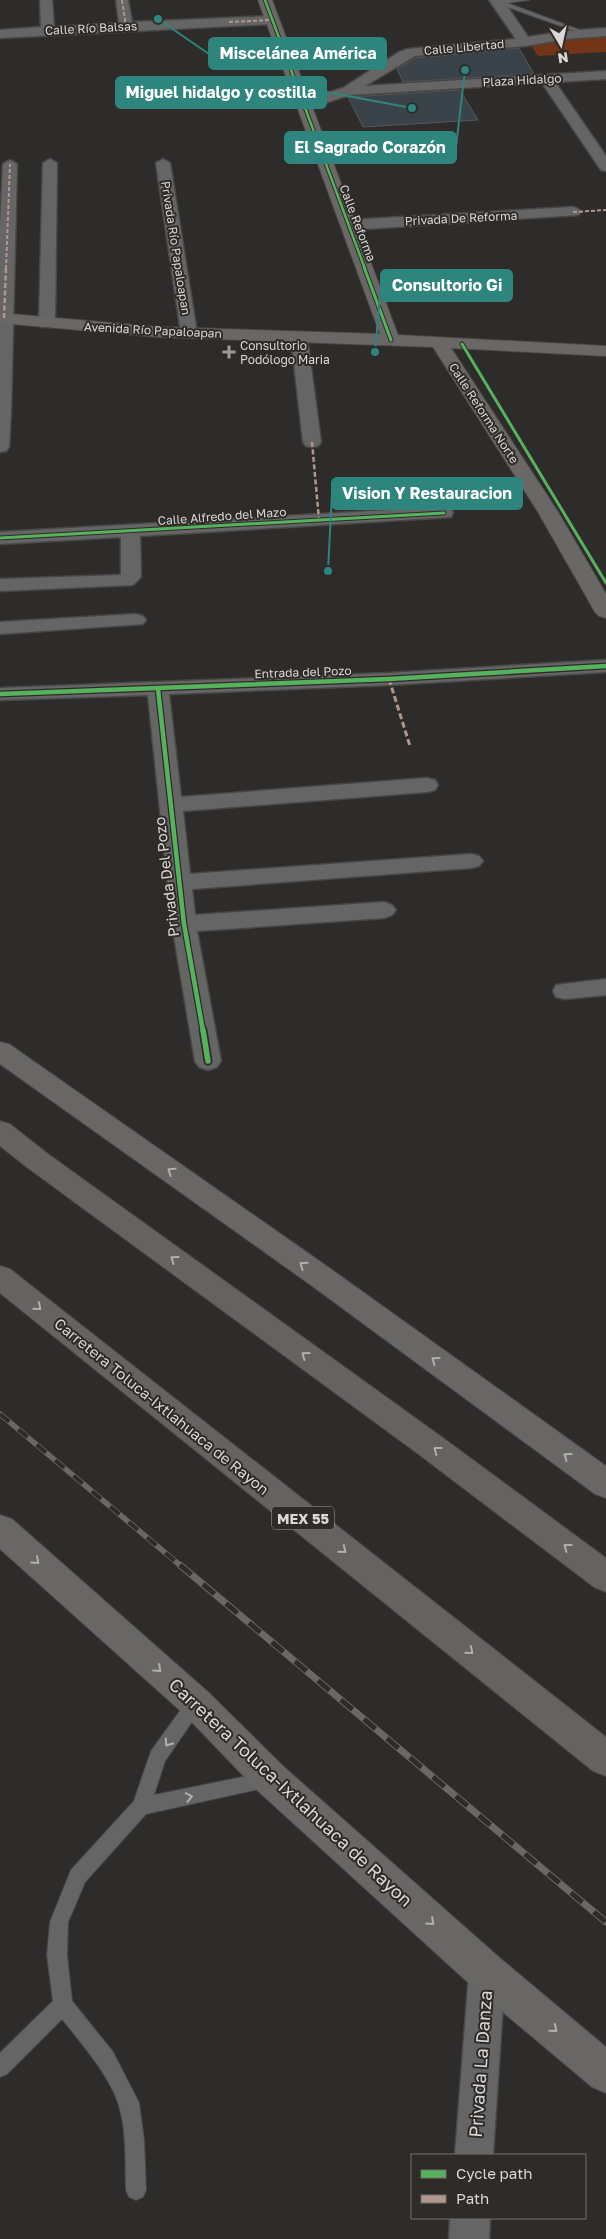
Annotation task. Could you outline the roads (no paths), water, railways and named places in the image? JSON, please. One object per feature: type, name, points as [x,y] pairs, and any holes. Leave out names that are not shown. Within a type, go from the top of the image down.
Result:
[{"type":"highway","points":[[0,1131],[46,1167],[428,1444],[606,1577]]},
{"type":"highway","name":"Carretera Toluca-Ixtlahuaca de Rayon","points":[[0,1277],[606,1759]]},
{"type":"main road","name":"Calle Reforma","points":[[264,0],[305,105],[391,340]]},
{"type":"main road","name":"Avenida Río Papaloapan","points":[[2,318],[189,333],[391,340],[606,351]]},
{"type":"main road","name":"Calle Reforma Norte","points":[[439,343],[548,512],[606,612]]},
{"type":"main road","points":[[0,1051],[318,1275],[606,1484]]},
{"type":"main road","name":"Carretera Toluca-Ixtlahuaca de Rayon","points":[[0,1529],[196,1703],[271,1779],[488,1973],[606,2073]]},
{"type":"street","points":[[46,0],[48,30]]},
{"type":"street","points":[[122,0],[126,26]]},
{"type":"street","points":[[496,1],[525,42]]},
{"type":"street","name":"Calle Río Balsas","points":[[0,34],[48,30],[271,20]]},
{"type":"street","name":"Calle Libertad","points":[[305,105],[348,91],[413,52],[434,48],[525,42],[585,33],[606,32]]},
{"type":"street","name":"Plaza Hidalgo","points":[[348,91],[606,75]]},
{"type":"street","points":[[546,79],[606,167]]},
{"type":"street","points":[[47,323],[50,163]]},
{"type":"street","name":"Privada Río Papaloapan","points":[[163,163],[189,333]]},
{"type":"street","points":[[0,446],[2,318],[10,164]]},
{"type":"street","name":"Privada De Reforma","points":[[348,225],[573,212]]},
{"type":"street","points":[[299,337],[312,442]]},
{"type":"street","name":"Calle Alfredo del Mazo","points":[[0,538],[444,514]]},
{"type":"street","points":[[0,585],[126,581],[131,577],[130,532]]},
{"type":"street","points":[[0,628],[136,620]]},
{"type":"street","name":"Entrada del Pozo","points":[[0,694],[606,666]]},
{"type":"street","name":"Privada Del Pozo","points":[[158,688],[178,882],[208,1061]]},
{"type":"street","name":"Privada Del Pozo","points":[[170,805],[427,785]]},
{"type":"street","points":[[178,882],[471,861]]},
{"type":"street","points":[[184,924],[384,910]]},
{"type":"street","points":[[565,991],[606,987]]},
{"type":"street","name":"Privada La Danza","points":[[474,2154],[488,1973]]},
{"type":"street","points":[[469,2239],[470,2219]]},
{"type":"lane","points":[[496,1],[526,0]]},
{"type":"lane","points":[[496,1],[585,33]]},
{"type":"lane","points":[[136,2190],[134,2140],[128,2102],[106,2059],[63,2005],[57,1955],[59,1922],[78,1876],[141,1806],[157,1757],[196,1703]]},
{"type":"lane","points":[[141,1806],[271,1779]]},
{"type":"lane","points":[[0,2067],[63,2005]]},
{"type":"railway","points":[[0,1414],[181,1566]]},
{"type":"railway","points":[[180,1565],[606,1922]]},
{"type":"place","name":"Miscelánea América","points":[[158,19]]},
{"type":"place","name":"El Sagrado Corazón","points":[[465,70]]},
{"type":"place","name":"Miguel hidalgo y costilla","points":[[412,108]]},
{"type":"place","name":"Consultorio Podólogo Maria","points":[[229,352]]},
{"type":"place","name":"Consultorio Gi","points":[[375,352]]},
{"type":"place","name":"Vision Y Restauracion","points":[[328,571]]}]
